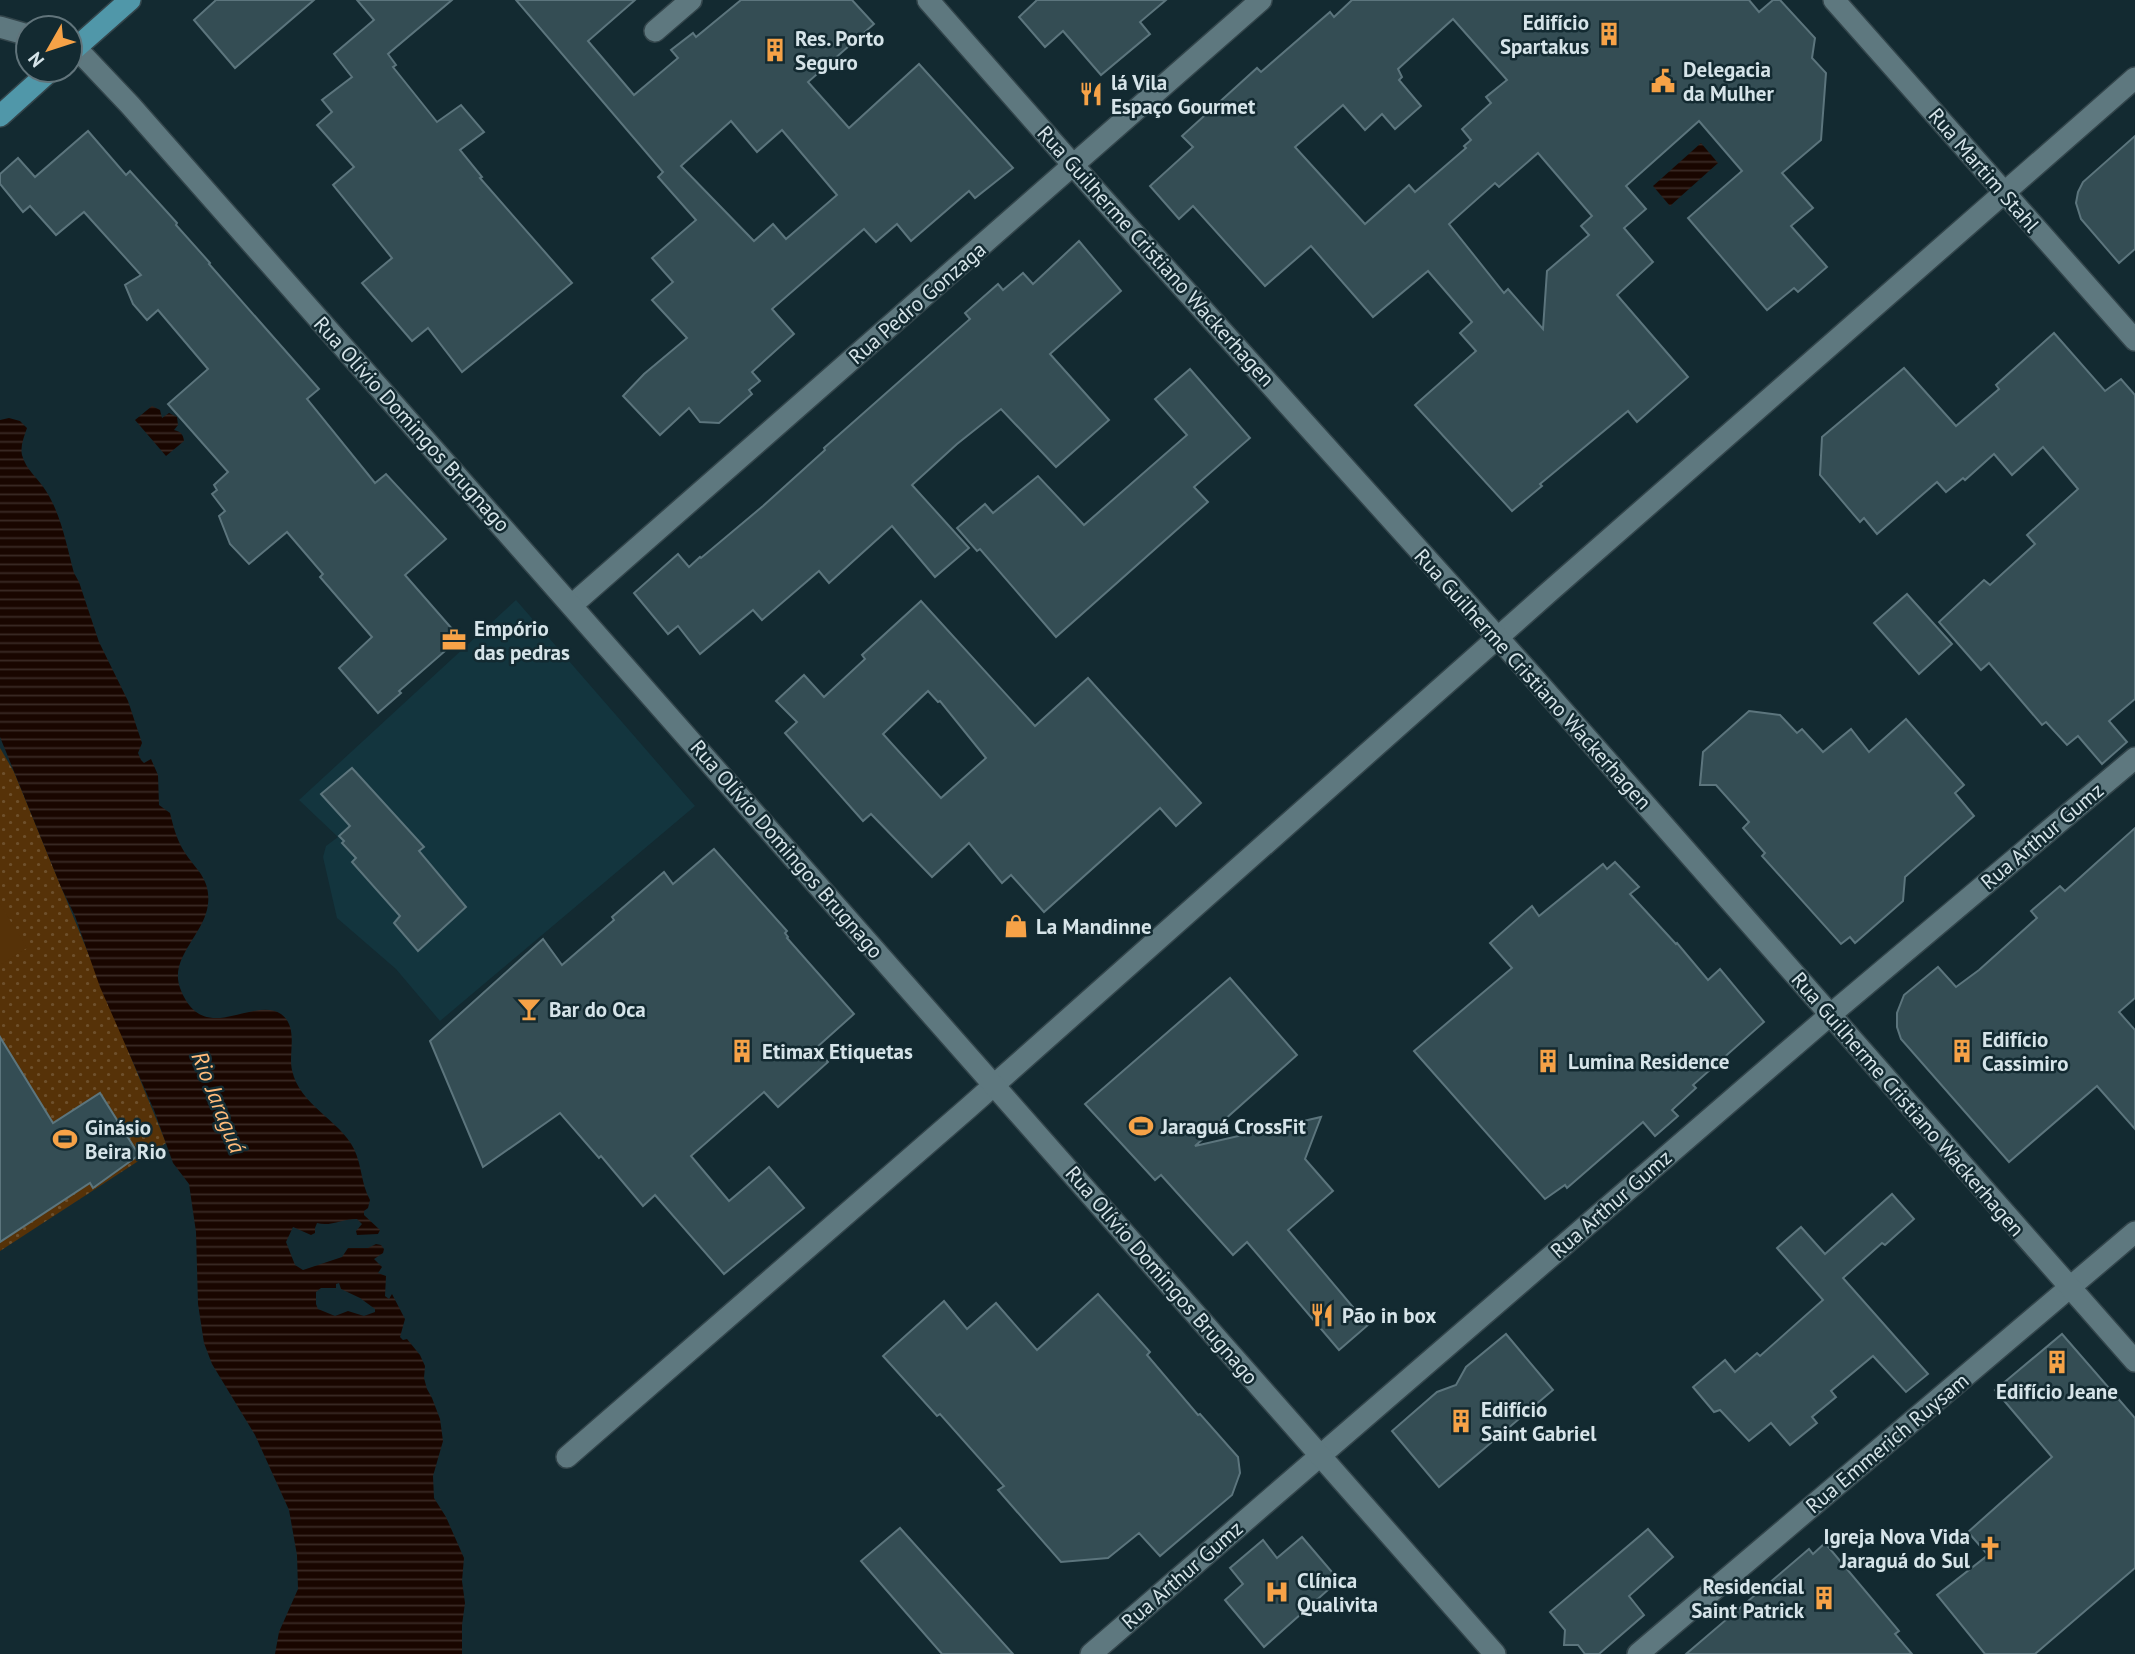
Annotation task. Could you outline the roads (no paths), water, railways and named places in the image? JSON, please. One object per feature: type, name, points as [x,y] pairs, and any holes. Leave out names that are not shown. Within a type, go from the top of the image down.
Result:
[{"type":"main road","points":[[84,39],[130,0]]},
{"type":"main road","points":[[0,116],[35,84]]},
{"type":"street","points":[[655,31],[691,0]]},
{"type":"street","name":"Rua Guilherme Cristiano Wackerhagen","points":[[928,0],[1498,638],[2135,1361]]},
{"type":"street","name":"Rua Pedro Gonzaga","points":[[572,605],[1261,0]]},
{"type":"street","name":"Rua Martim Stahl","points":[[1834,0],[2135,340]]},
{"type":"street","name":"Rua Olívio Domingos Brugnago","points":[[84,61],[130,105],[1495,1654]]},
{"type":"street","points":[[568,1457],[995,1085],[2135,78]]},
{"type":"street","name":"Rua Arthur Gumz","points":[[1091,1654],[1830,1015],[2135,758]]},
{"type":"street","name":"Rua Emmerich Ruysam","points":[[1638,1654],[2135,1232]]},
{"type":"water","points":[[1701,143],[1718,163],[1670,206],[1653,186]]},
{"type":"water","points":[[152,406],[160,410],[162,418],[169,413],[177,417],[178,425],[174,430],[184,439],[166,456],[135,420]]},
{"type":"water","name":"Rio Jaraguá","points":[[9,418],[20,421],[27,428],[22,455],[56,510],[74,573],[99,642],[128,701],[142,743],[138,753],[144,763],[151,759],[158,775],[159,805],[170,813],[180,844],[207,887],[208,904],[205,915],[179,966],[180,988],[190,1006],[202,1015],[229,1017],[257,1010],[270,1010],[281,1014],[290,1026],[291,1063],[296,1082],[311,1103],[348,1139],[357,1155],[370,1200],[364,1215],[380,1230],[378,1234],[357,1235],[356,1231],[362,1224],[357,1219],[352,1219],[327,1224],[317,1223],[315,1233],[311,1235],[293,1227],[286,1242],[295,1265],[303,1270],[342,1257],[348,1248],[368,1248],[376,1244],[384,1249],[383,1253],[374,1259],[382,1267],[378,1273],[386,1276],[385,1296],[389,1299],[392,1294],[405,1319],[400,1337],[407,1339],[420,1355],[425,1366],[427,1389],[440,1419],[443,1441],[433,1476],[434,1498],[446,1517],[464,1558],[462,1654],[275,1654],[279,1632],[298,1589],[297,1555],[289,1510],[255,1435],[212,1364],[204,1343],[198,1304],[196,1232],[189,1184],[173,1163],[154,1110],[100,987],[75,916],[0,737],[0,420]],"holes":[[[339,1283],[341,1289],[360,1298],[375,1309],[375,1312],[364,1316],[348,1311],[335,1316],[318,1309],[316,1292],[321,1288],[336,1288]]]},
{"type":"place","name":"Edifício Spartakus","points":[[1609,34]]},
{"type":"place","name":"Res. Porto Seguro","points":[[775,50]]},
{"type":"place","name":"Delegacia da Mulher","points":[[1663,81]]},
{"type":"place","name":"lá Vila Espaço Gourmet","points":[[1091,94]]},
{"type":"place","name":"Empório das pedras","points":[[454,640]]},
{"type":"place","name":"La Mandinne","points":[[1016,926]]},
{"type":"place","name":"Bar do Oca","points":[[529,1009]]},
{"type":"place","name":"Etimax Etiquetas","points":[[742,1051]]},
{"type":"place","name":"Edifício Cassimiro","points":[[1962,1051]]},
{"type":"place","name":"Lumina Residence","points":[[1548,1061]]},
{"type":"place","name":"Jaraguá CrossFit","points":[[1141,1126]]},
{"type":"place","name":"Ginásio Beira Rio","points":[[65,1139]]},
{"type":"place","name":"Pão in box","points":[[1322,1315]]},
{"type":"place","name":"Edifício Jeane","points":[[2057,1362]]},
{"type":"place","name":"Edifício Saint Gabriel","points":[[1461,1421]]},
{"type":"place","name":"Igreja Nova Vida Jaraguá do Sul","points":[[1990,1548]]},
{"type":"place","name":"Clínica Qualivita","points":[[1277,1592]]},
{"type":"place","name":"Residencial Saint Patrick","points":[[1824,1598]]}]
